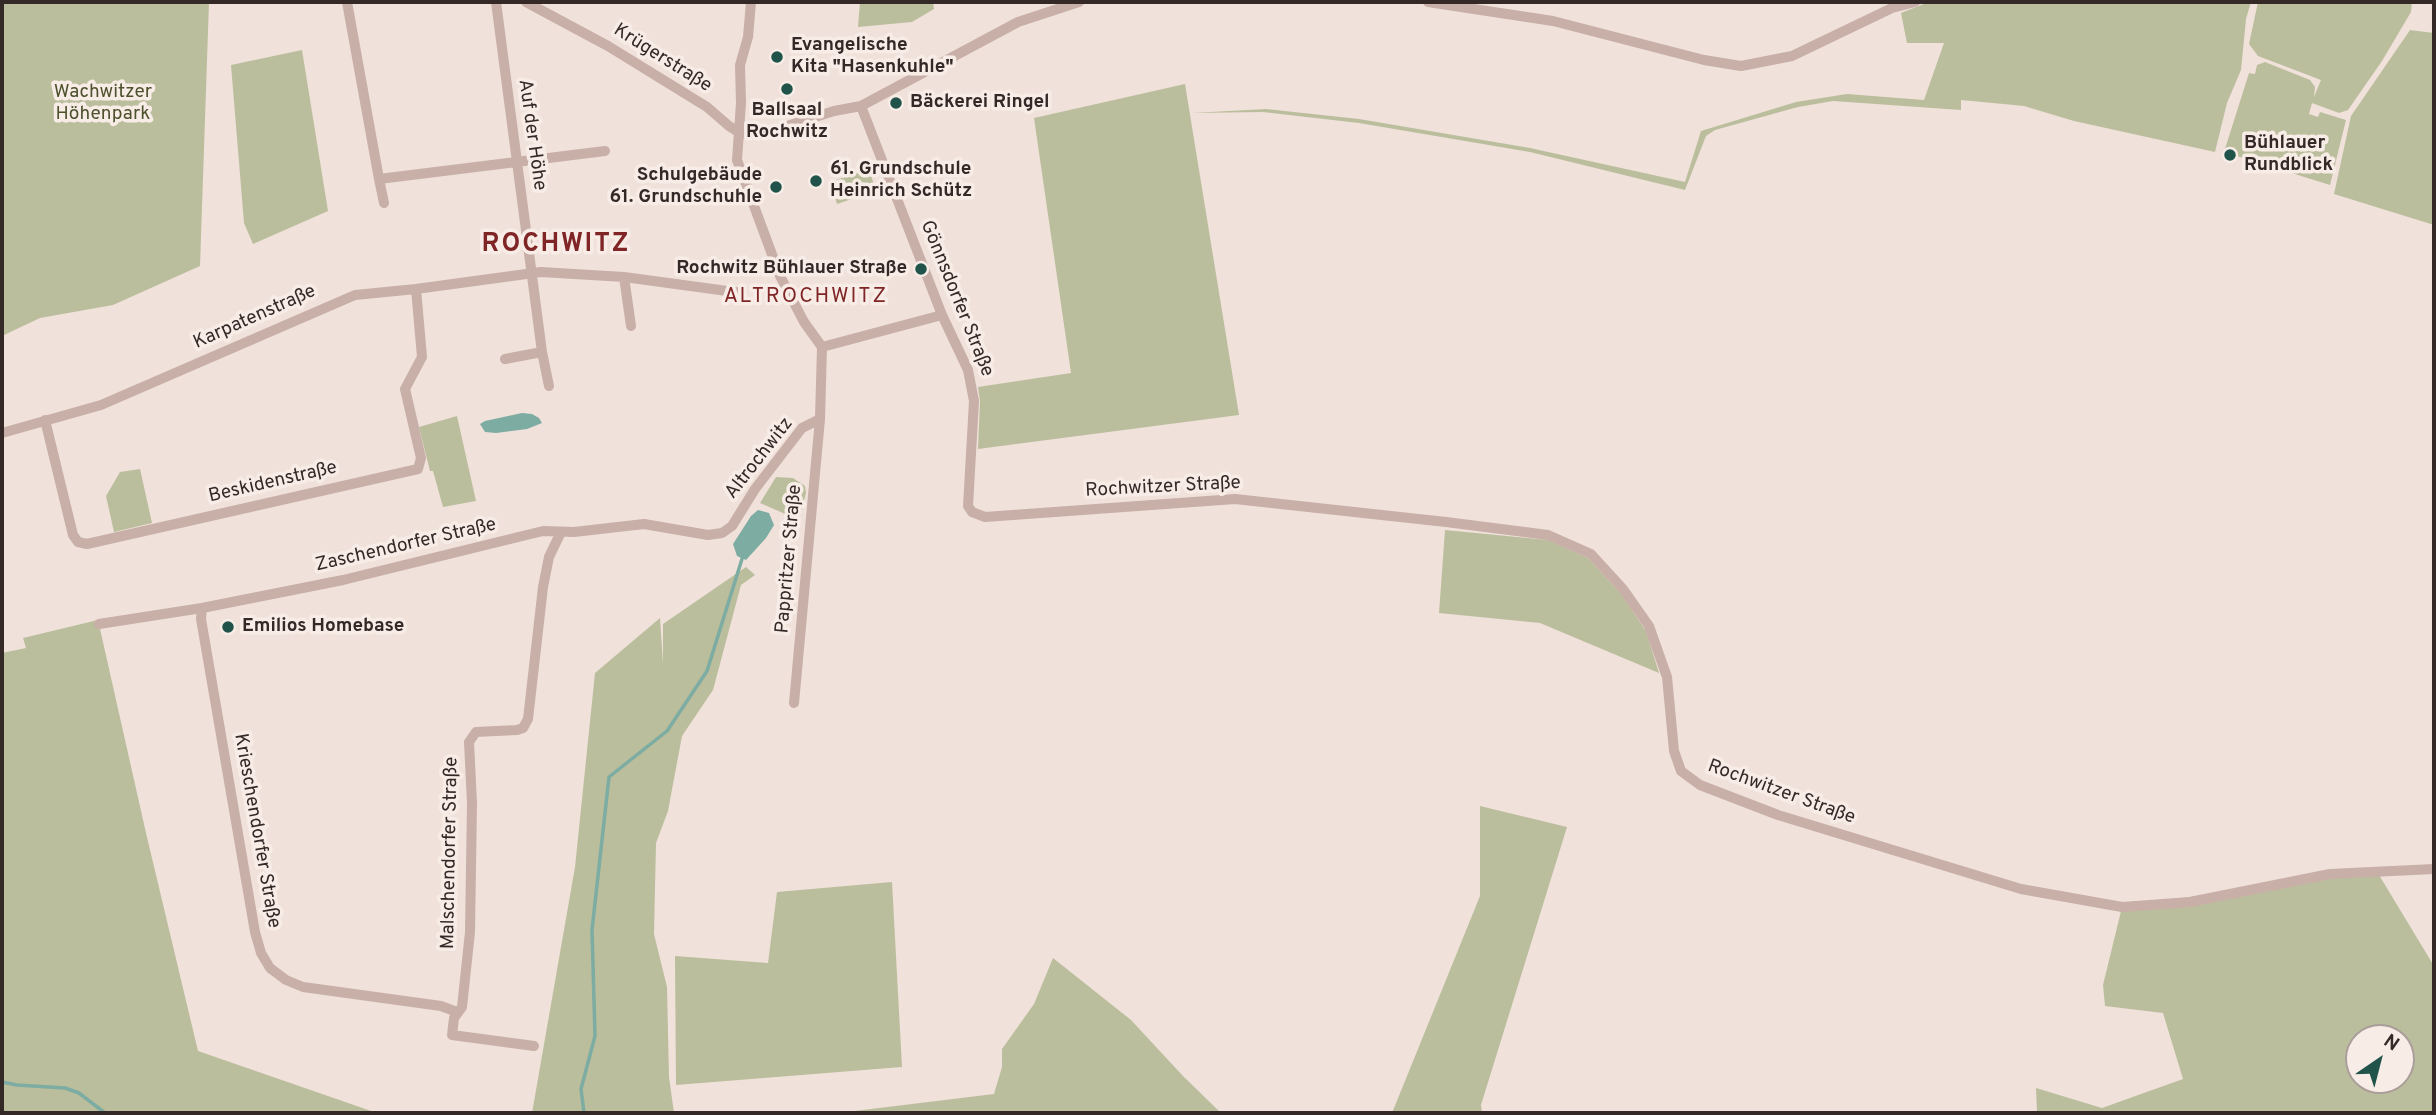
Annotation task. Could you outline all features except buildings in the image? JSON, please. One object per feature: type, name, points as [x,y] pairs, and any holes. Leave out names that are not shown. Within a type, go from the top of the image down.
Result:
[{"type":"street","points":[[347,2],[384,203]]},
{"type":"street","name":"Auf der Höhe","points":[[496,2],[533,273]]},
{"type":"street","name":"Krügerstraße","points":[[526,2],[618,52],[707,107],[740,133]]},
{"type":"street","points":[[751,2],[748,37],[740,65],[740,133],[737,160],[780,276],[804,323],[822,347],[942,315]]},
{"type":"street","points":[[740,133],[759,135],[834,111],[861,106],[1018,22],[1079,2]]},
{"type":"street","points":[[1427,2],[1553,21],[1704,60],[1741,66],[1792,56],[1892,8],[1915,2]]},
{"type":"street","name":"Gönnsdorfer Straße","points":[[861,106],[942,315],[962,353],[972,387],[974,417],[968,506],[972,512]]},
{"type":"street","points":[[379,178],[605,151]]},
{"type":"street","points":[[533,273],[542,352],[549,386]]},
{"type":"street","name":"Karpatenstraße","points":[[2,433],[101,405],[355,295],[533,273],[624,277],[742,293]]},
{"type":"street","points":[[624,277],[631,326]]},
{"type":"street","name":"Beskidenstraße","points":[[45,420],[73,535],[78,542],[87,544],[418,468],[421,458],[405,389],[422,357],[416,289]]},
{"type":"street","name":"Altrochwitz","points":[[722,533],[732,526],[755,489],[802,428],[820,419],[822,347]]},
{"type":"street","points":[[505,359],[542,352]]},
{"type":"street","name":"Pappritzer Straße","points":[[794,703],[820,419]]},
{"type":"street","name":"Rochwitzer Straße","points":[[972,512],[985,517],[1235,499],[1548,535],[1591,554],[1623,589],[1649,626],[1667,677],[1674,751],[1681,771],[1700,785],[1779,815],[2002,885],[2122,907],[2190,902],[2330,874],[2434,869]]},
{"type":"street","name":"Zaschendorfer Straße","points":[[99,624],[202,608],[343,580],[543,531],[574,533],[645,524],[708,535],[722,533]]},
{"type":"street","name":"Malschendorfer Straße","points":[[457,1012],[462,1007],[470,932],[470,742],[476,732],[517,730],[523,728],[528,719],[543,587],[550,557],[561,532]]},
{"type":"street","name":"Krieschendorfer Straße","points":[[202,608],[201,619],[255,932],[261,953],[270,968],[286,980],[303,987],[441,1006],[457,1012]]},
{"type":"street","points":[[457,1012],[452,1035],[534,1046]]},
{"type":"green space","name":"Wachwitzer Höhenpark","points":[[2,2],[209,2],[200,266],[113,305],[40,318],[2,336]]},
{"type":"green space","points":[[860,2],[933,2],[934,9],[912,22],[858,27]]},
{"type":"green space","points":[[1929,2],[2251,2],[2246,19],[2241,70],[2227,103],[2215,152],[2074,121],[2024,106],[1961,100],[1961,110],[1833,101],[1798,107],[1715,130],[1706,136],[1685,190],[1530,152],[1359,123],[1263,112],[1192,113],[1266,109],[1359,119],[1530,148],[1685,182],[1701,131],[1796,102],[1847,94],[1924,100],[1944,43],[1907,43],[1901,13]]},
{"type":"green space","points":[[2258,2],[2412,2],[2411,12],[2382,61],[2348,110],[2339,113],[2312,103],[2309,114],[2318,117],[2320,112],[2346,120],[2330,185],[2224,152],[2249,73],[2255,74],[2257,65],[2265,62],[2310,80],[2315,87],[2314,97],[2321,80],[2258,56],[2249,44]]},
{"type":"green space","points":[[2410,30],[2434,33],[2434,225],[2334,194],[2351,116]]},
{"type":"green space","points":[[302,50],[328,211],[253,244],[244,223],[231,65]]},
{"type":"green space","points":[[1185,84],[1239,415],[978,449],[978,387],[1071,373],[1034,118]]},
{"type":"green space","points":[[869,169],[876,191],[837,204],[830,182]]},
{"type":"green space","points":[[457,416],[476,501],[443,507],[433,471],[430,471],[419,427]]},
{"type":"green space","points":[[140,469],[152,523],[114,532],[106,496],[120,472]]},
{"type":"green space","points":[[776,477],[793,478],[805,486],[806,493],[799,520],[760,503]]},
{"type":"green space","points":[[1445,530],[1548,540],[1588,558],[1621,594],[1646,631],[1659,673],[1540,623],[1439,613]]},
{"type":"green space","points":[[746,567],[755,575],[741,585],[713,690],[682,736],[668,811],[656,843],[654,934],[667,987],[669,1077],[674,1113],[532,1113],[575,867],[595,673],[660,618],[663,664],[663,624]]},
{"type":"green space","points":[[98,620],[198,1051],[377,1113],[2,1113],[2,653],[26,648],[23,638]]},
{"type":"green space","points":[[1480,806],[1567,827],[1481,1105],[1482,1113],[1392,1113],[1480,896]]},
{"type":"green space","points":[[2376,870],[2434,966],[2434,1113],[2037,1113],[2036,1088],[2102,1108],[2183,1079],[2163,1013],[2105,1006],[2103,985],[2122,907]]},
{"type":"green space","points":[[892,882],[902,1067],[676,1085],[675,956],[768,963],[777,892]]},
{"type":"green space","points":[[1053,958],[1131,1020],[1221,1113],[838,1113],[994,1094],[1002,1067],[1002,1049],[1034,1004]]},
{"type":"water","points":[[522,413],[532,414],[542,423],[527,429],[496,433],[485,432],[480,424],[485,421]]},
{"type":"water","points":[[758,510],[769,513],[774,525],[746,560],[737,556],[733,544]]},
{"type":"waterway","points":[[584,1113],[581,1089],[595,1036],[592,930],[609,777],[667,731],[707,671],[742,559]]},
{"type":"waterway","points":[[2,1082],[65,1088],[79,1093],[105,1113]]},
{"type":"place","name":"Evangelische Kita \"Hasenkuhle\"","points":[[777,57]]},
{"type":"place","name":"Ballsaal Rochwitz","points":[[787,89]]},
{"type":"place","name":"Bäckerei Ringel","points":[[896,103]]},
{"type":"place","name":"Bühlauer Rundblick","points":[[2230,155]]},
{"type":"place","name":"61. Grundschule Heinrich Schütz","points":[[816,181]]},
{"type":"place","name":"Schulgebäude 61. Grundschuhle","points":[[776,187]]},
{"type":"place","name":"Rochwitz Bühlauer Straße","points":[[921,269]]},
{"type":"place","name":"Emilios Homebase","points":[[228,627]]},
{"type":"district","name":"ROCHWITZ","points":[[556,246]]},
{"type":"district","name":"ALTROCHWITZ","points":[[806,298]]}]
